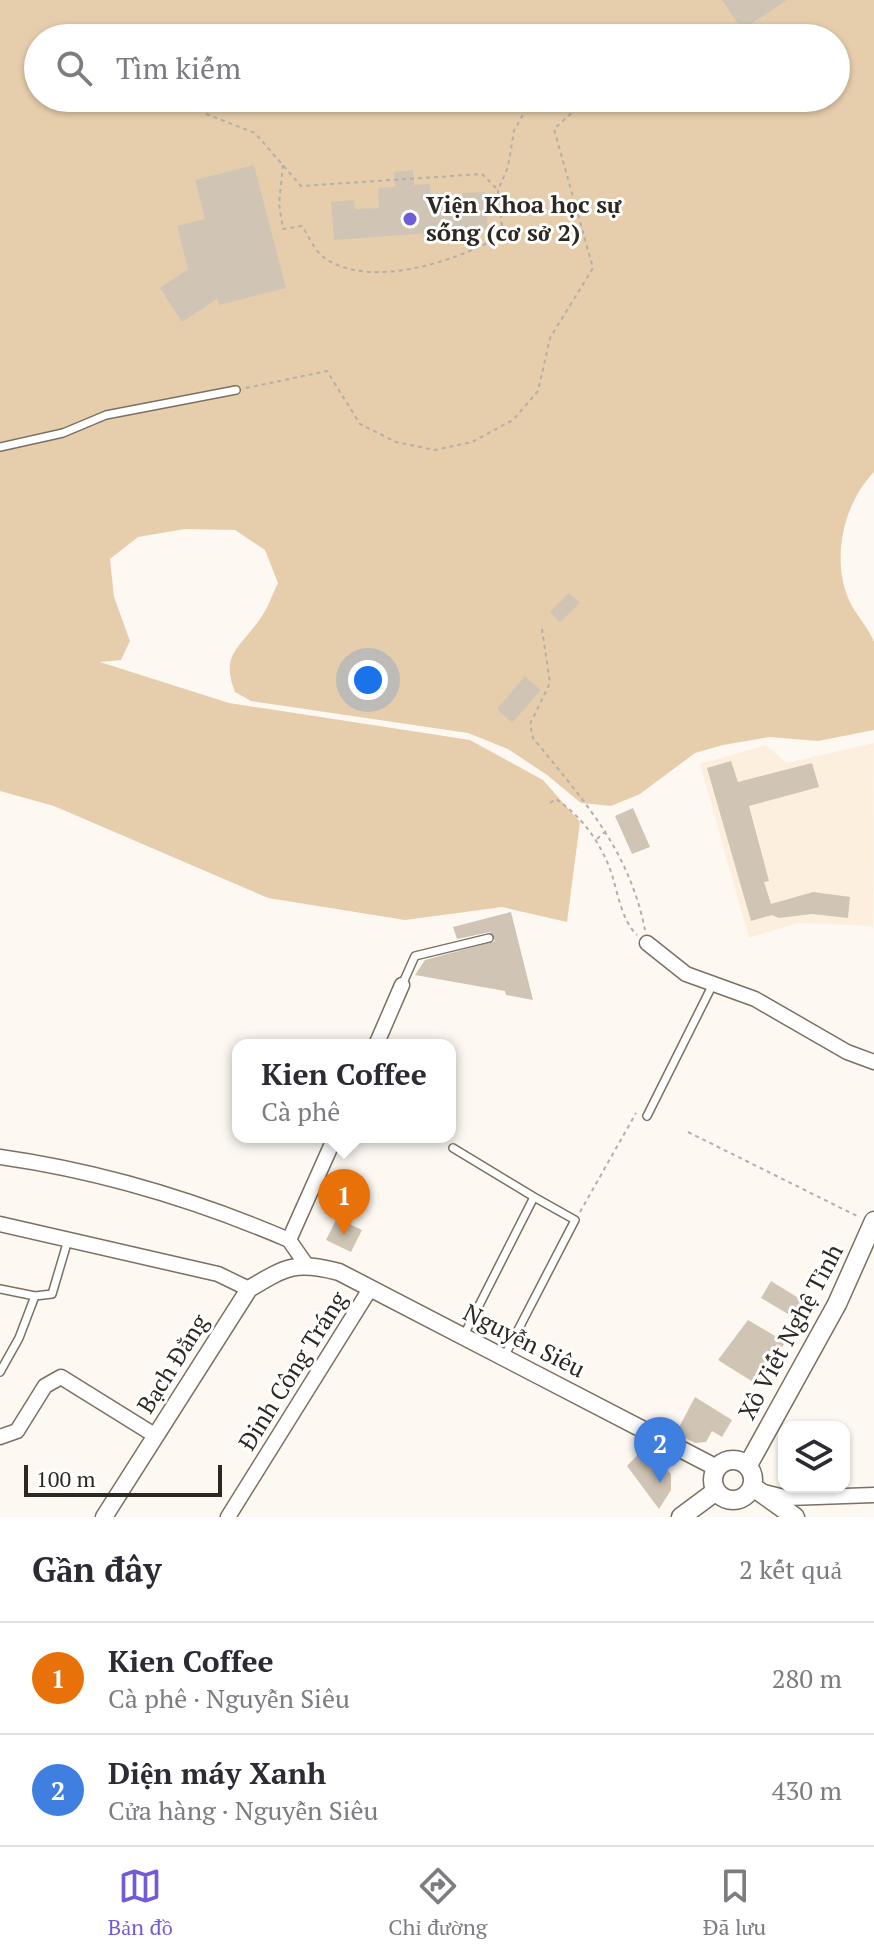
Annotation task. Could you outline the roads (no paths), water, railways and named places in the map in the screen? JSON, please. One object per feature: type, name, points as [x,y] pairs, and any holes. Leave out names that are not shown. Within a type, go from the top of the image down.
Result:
[{"type":"main road","name":"Xô Viết Nghệ Tỉnh","points":[[748,1465],[837,1304],[874,1222]]},
{"type":"main road","points":[[756,1489],[732,1500],[716,1491],[713,1479],[717,1468],[733,1459],[748,1465],[756,1489],[795,1517]]},
{"type":"main road","points":[[681,1517],[716,1491]]},
{"type":"street","points":[[647,943],[686,974],[712,986],[755,999],[802,1028],[874,1062]]},
{"type":"street","points":[[379,1039],[402,985]]},
{"type":"street","points":[[289,1240],[332,1143]]},
{"type":"street","points":[[0,1157],[38,1162],[237,1218],[289,1240],[305,1263]]},
{"type":"street","points":[[0,1224],[218,1274],[249,1289]]},
{"type":"street","name":"Nguyễn Siêu","points":[[305,1263],[339,1272],[717,1468]]},
{"type":"street","name":"Bạch Đằng","points":[[104,1517],[249,1289],[276,1273],[305,1263]]},
{"type":"street","name":"Đinh Công Tráng","points":[[228,1517],[370,1289]]},
{"type":"street","points":[[0,1437],[17,1431],[45,1386],[61,1377],[156,1436]]},
{"type":"street","points":[[756,1489],[788,1498],[874,1495]]},
{"type":"lane","points":[[0,447],[63,433],[106,415],[236,390]]},
{"type":"lane","points":[[402,985],[415,956],[489,938]]},
{"type":"lane","points":[[647,1116],[712,986]]},
{"type":"lane","points":[[453,1148],[575,1220],[503,1357]]},
{"type":"lane","points":[[463,1337],[534,1197]]},
{"type":"lane","points":[[0,1289],[35,1296],[52,1294],[68,1240]]},
{"type":"lane","points":[[0,1372],[13,1353],[35,1296]]},
{"type":"place","name":"Viện Khoa học sự sống (cơ sở 2)","points":[[410,219]]},
{"type":"place","name":"Kien Coffee","points":[[344,1235]]},
{"type":"place","name":"Diện máy Xanh","points":[[660,1483]]}]
